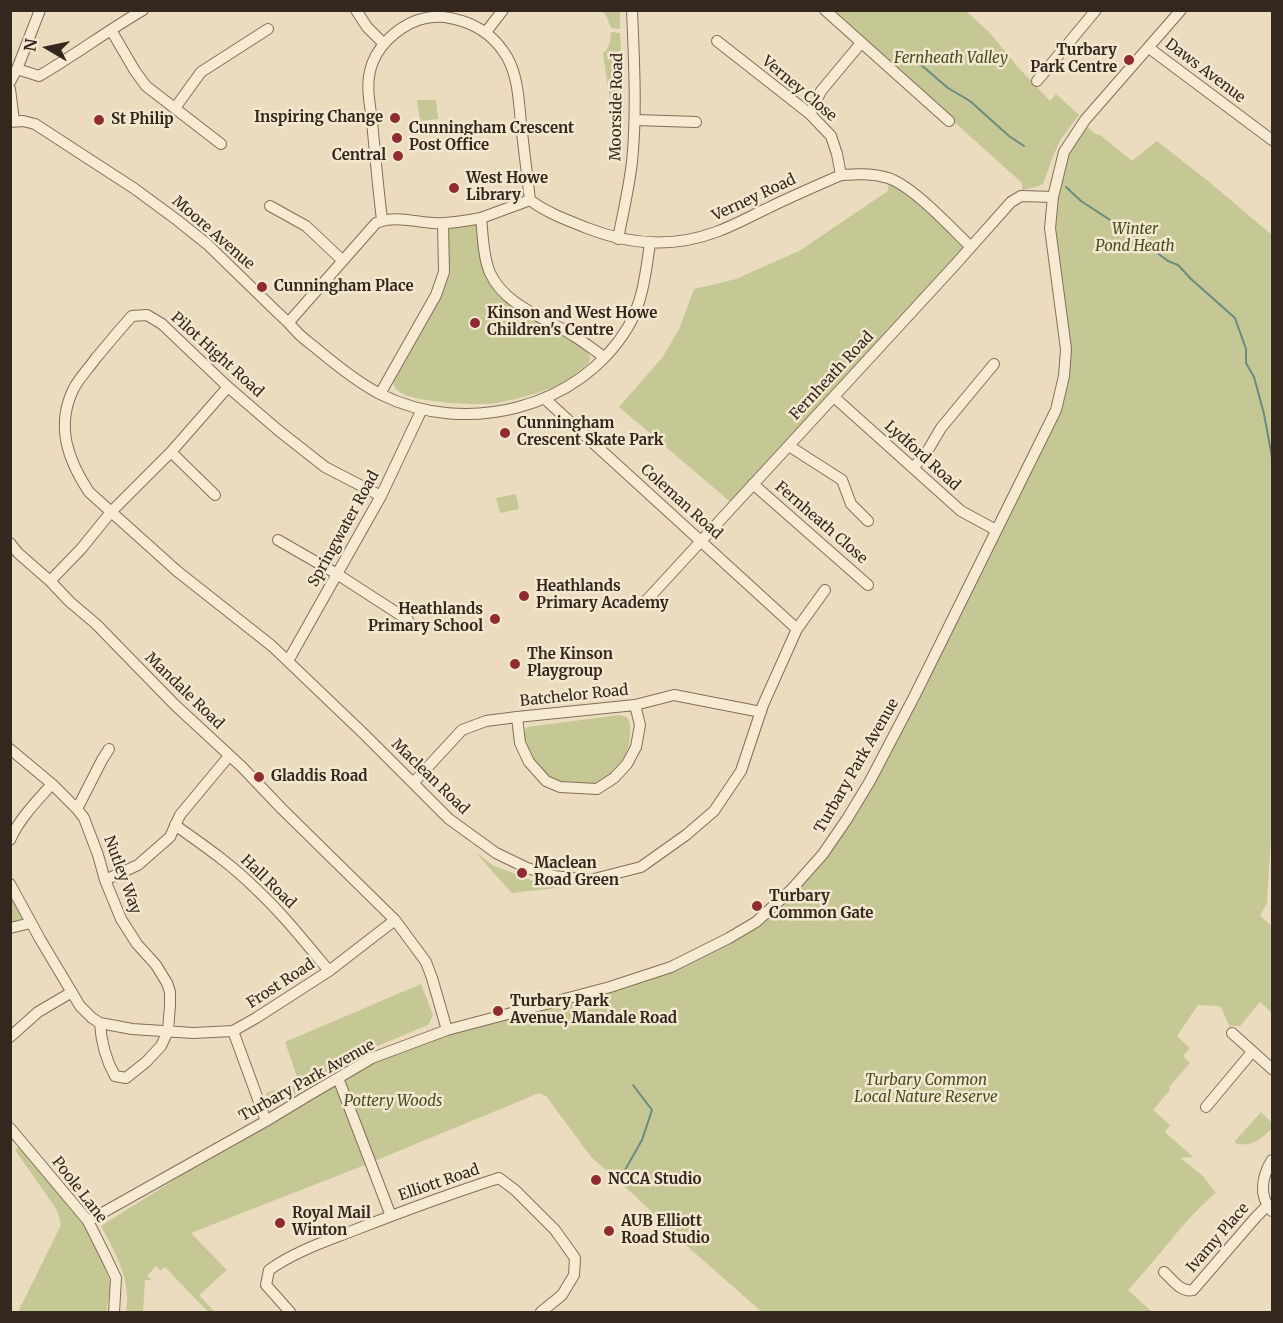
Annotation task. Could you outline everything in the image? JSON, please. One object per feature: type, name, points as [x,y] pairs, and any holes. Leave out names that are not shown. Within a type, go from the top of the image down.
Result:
[{"type":"street","points":[[10,82],[40,10]]},
{"type":"street","points":[[17,69],[39,76],[143,10]]},
{"type":"street","points":[[356,10],[367,27],[384,44]]},
{"type":"street","points":[[486,32],[503,10]]},
{"type":"street","name":"Moorside Road","points":[[618,239],[630,179],[635,120],[632,10]]},
{"type":"street","points":[[825,10],[949,121]]},
{"type":"street","points":[[1036,81],[1096,10]]},
{"type":"street","name":"Turbary Park Avenue","points":[[88,1221],[266,1121],[372,1058],[447,1030],[610,987],[671,967],[756,922],[807,873],[824,854],[870,781],[1056,410],[1064,376],[1066,348],[1050,228],[1053,196],[1064,152],[1085,120],[1181,10]]},
{"type":"street","points":[[289,322],[376,223],[382,220],[397,219],[434,224],[481,218],[530,200],[519,105],[511,68],[502,49],[486,32],[470,24],[431,13],[412,22],[397,33],[384,44],[375,57],[370,71],[368,93],[382,220]]},
{"type":"street","points":[[175,108],[201,72],[268,29]]},
{"type":"street","points":[[111,30],[146,86],[221,144]]},
{"type":"street","name":"Verney Close","points":[[717,41],[810,114],[831,136],[841,175]]},
{"type":"street","points":[[810,114],[821,92],[861,43]]},
{"type":"street","name":"Daws Avenue","points":[[1149,48],[1272,140]]},
{"type":"street","points":[[10,89],[12,121]]},
{"type":"street","points":[[635,120],[696,122]]},
{"type":"street","name":"Moore Avenue","points":[[12,121],[35,124],[135,189],[207,244],[296,331],[334,363],[380,394],[422,409],[463,413],[486,412],[527,405],[545,399],[582,378],[595,368],[629,326],[644,286],[650,243]]},
{"type":"street","name":"Verney Road","points":[[530,200],[562,218],[602,234],[618,239],[650,243],[691,240],[712,234],[841,175],[874,175],[889,178],[901,184],[971,247]]},
{"type":"street","name":"Fernheath Road","points":[[645,602],[997,216],[1017,197],[1053,196]]},
{"type":"street","points":[[270,206],[306,226],[342,260]]},
{"type":"street","points":[[481,218],[484,251],[490,272],[499,286],[511,299],[574,335],[604,357]]},
{"type":"street","points":[[380,394],[436,295],[444,272],[443,223]]},
{"type":"street","name":"Pilot Hight Road","points":[[111,512],[89,492],[68,454],[65,414],[74,388],[117,332],[132,316],[147,315],[162,324],[228,387],[325,467],[381,496]]},
{"type":"street","points":[[914,467],[941,429],[994,364]]},
{"type":"street","points":[[51,581],[111,512],[171,452],[228,387]]},
{"type":"street","name":"Lydford Road","points":[[834,397],[961,511],[996,530]]},
{"type":"street","name":"Coleman Road","points":[[545,399],[797,629]]},
{"type":"street","name":"Springwater Road","points":[[288,661],[381,496],[422,409]]},
{"type":"street","points":[[789,446],[842,480],[851,504],[868,521]]},
{"type":"street","points":[[171,452],[215,495]]},
{"type":"street","name":"Fernheath Close","points":[[753,484],[868,585]]},
{"type":"street","name":"Maclean Road","points":[[111,512],[177,571],[272,646],[449,819],[496,853],[527,868],[554,876],[590,880],[640,867],[686,835],[714,811],[741,771],[761,712],[797,629],[825,590]]},
{"type":"street","points":[[278,540],[337,574],[408,620]]},
{"type":"street","name":"Mandale Road","points":[[10,543],[70,602],[96,624],[175,705],[395,920],[426,962],[447,1030]]},
{"type":"street","name":"Batchelor Road","points":[[413,783],[462,730],[486,721],[635,705],[674,695],[761,712]]},
{"type":"street","points":[[517,717],[520,743],[529,762],[546,781],[560,787],[597,789],[614,778],[627,764],[636,747],[640,725],[635,705]]},
{"type":"street","name":"Nutley Way","points":[[10,749],[52,784],[84,818],[121,919],[137,944],[156,965],[170,992],[168,1031]]},
{"type":"street","points":[[77,809],[110,749]]},
{"type":"street","points":[[105,880],[138,865],[170,837],[180,815],[229,756]]},
{"type":"street","points":[[10,840],[27,813],[52,784]]},
{"type":"street","name":"Hall Road","points":[[175,825],[213,852],[255,887],[291,925],[329,971]]},
{"type":"street","points":[[10,884],[80,1006],[100,1023],[100,1035],[115,1076],[126,1078],[146,1062],[161,1046],[168,1031]]},
{"type":"street","name":"Frost Road","points":[[100,1023],[132,1029],[193,1033],[233,1031],[329,971],[395,920]]},
{"type":"street","points":[[10,928],[31,923]]},
{"type":"street","points":[[10,1037],[38,1012],[72,992]]},
{"type":"street","points":[[233,1031],[266,1121]]},
{"type":"street","points":[[1232,1033],[1272,1069]]},
{"type":"street","points":[[1206,1107],[1252,1052]]},
{"type":"street","name":"Elliott Road","points":[[338,1078],[391,1216]]},
{"type":"street","name":"Poole Lane","points":[[10,1128],[88,1221],[116,1278],[114,1312]]},
{"type":"street","points":[[1270,1209],[1263,1194],[1263,1185],[1272,1160]]},
{"type":"street","name":"Elliott Road","points":[[290,1312],[266,1285],[269,1270],[280,1262],[391,1216],[499,1178],[515,1190],[555,1230],[575,1258],[574,1275],[562,1294],[541,1312]]},
{"type":"street","name":"Ivamy Place","points":[[1164,1272],[1184,1290],[1189,1292],[1193,1290],[1256,1217],[1270,1209]]},
{"type":"green space","points":[[600,11],[620,11],[620,29],[611,28],[606,15]]},
{"type":"green space","name":"Fernheath Valley","points":[[832,11],[966,11],[991,34],[1050,101],[1056,94],[1079,115],[1061,139],[1043,184],[1022,190],[1022,183]]},
{"type":"green space","points":[[611,32],[620,33],[624,111],[622,122],[615,122],[603,53],[610,41]]},
{"type":"green space","points":[[417,100],[436,100],[438,119],[420,121]]},
{"type":"green space","name":"Turbary Common Local Nature Reserve","points":[[1082,123],[1132,161],[1157,141],[1272,235],[1272,832],[1267,903],[1260,916],[1272,926],[1272,1013],[1260,1002],[1240,1026],[1229,1026],[1219,1006],[1198,1005],[1177,1036],[1190,1048],[1183,1056],[1190,1063],[1153,1110],[1170,1125],[1165,1132],[1193,1157],[1180,1158],[1202,1175],[1216,1193],[1192,1215],[1128,1290],[1152,1312],[762,1312],[591,1157],[546,1096],[539,1093],[370,1163],[191,1233],[227,1270],[199,1295],[215,1312],[208,1312],[165,1267],[160,1271],[156,1266],[147,1276],[152,1280],[145,1280],[143,1312],[126,1312],[127,1290],[121,1267],[101,1226],[338,1078],[447,1030],[610,987],[729,938],[791,890],[847,819],[1056,410],[1064,376],[1050,228],[1064,152]]},
{"type":"green space","points":[[889,178],[971,247],[734,505],[619,407],[662,358],[679,329],[694,289],[736,279],[799,251],[888,191]]},
{"type":"green space","points":[[481,218],[484,251],[499,286],[587,350],[590,357],[589,363],[552,388],[497,403],[445,403],[404,394],[396,389],[393,377],[444,272],[443,223]]},
{"type":"green space","points":[[516,494],[519,509],[500,513],[496,498]]},
{"type":"green space","points":[[620,715],[627,717],[630,725],[626,754],[610,774],[601,781],[580,785],[561,782],[545,774],[530,758],[523,737],[527,727]]},
{"type":"green space","points":[[475,852],[494,866],[537,882],[564,887],[512,893]]},
{"type":"green space","points":[[10,893],[25,921],[11,924]]},
{"type":"green space","points":[[421,984],[433,1015],[428,1025],[368,1050],[281,1102],[269,1103],[266,1093],[299,1083],[285,1042]]},
{"type":"green space","points":[[1261,1112],[1272,1123],[1272,1129],[1251,1143],[1235,1143],[1235,1141]]},
{"type":"green space","points":[[20,1145],[85,1227],[106,1269],[111,1286],[106,1312],[18,1312],[61,1225],[57,1210],[15,1150]]},
{"type":"waterway","points":[[909,59],[920,64],[948,88],[970,101],[1009,136],[1024,146]]},
{"type":"waterway","points":[[1066,187],[1081,201],[1136,237]]},
{"type":"waterway","points":[[1144,243],[1168,261],[1178,265],[1235,318],[1246,349],[1246,363],[1254,377],[1264,414],[1272,457]]},
{"type":"waterway","points":[[625,1170],[642,1140],[652,1110],[633,1085]]},
{"type":"place","name":"Turbary Park Centre","points":[[1129,60]]},
{"type":"place","name":"Inspiring Change","points":[[395,118]]},
{"type":"place","name":"St Philip","points":[[99,120]]},
{"type":"place","name":"Cunningham Crescent Post Office","points":[[397,138]]},
{"type":"place","name":"Central","points":[[398,156]]},
{"type":"place","name":"West Howe Library","points":[[454,188]]},
{"type":"place","name":"Cunningham Place","points":[[262,287]]},
{"type":"place","name":"Kinson and West Howe Children's Centre","points":[[475,323]]},
{"type":"place","name":"Cunningham Crescent Skate Park","points":[[505,433]]},
{"type":"place","name":"Heathlands Primary Academy","points":[[524,596]]},
{"type":"place","name":"Heathlands Primary School","points":[[495,619]]},
{"type":"place","name":"The Kinson Playgroup","points":[[515,664]]},
{"type":"place","name":"Gladdis Road","points":[[259,777]]},
{"type":"place","name":"Maclean Road Green","points":[[522,873]]},
{"type":"place","name":"Turbary Common Gate","points":[[757,906]]},
{"type":"place","name":"Turbary Park Avenue, Mandale Road","points":[[498,1011]]},
{"type":"place","name":"NCCA Studio","points":[[596,1180]]},
{"type":"place","name":"Royal Mail Winton","points":[[280,1223]]},
{"type":"place","name":"AUB Elliott Road Studio","points":[[609,1231]]},
{"type":"park label","name":"Winter Pond Heath","points":[[1135,238]]},
{"type":"park label","name":"Pottery Woods","points":[[393,1102]]}]
